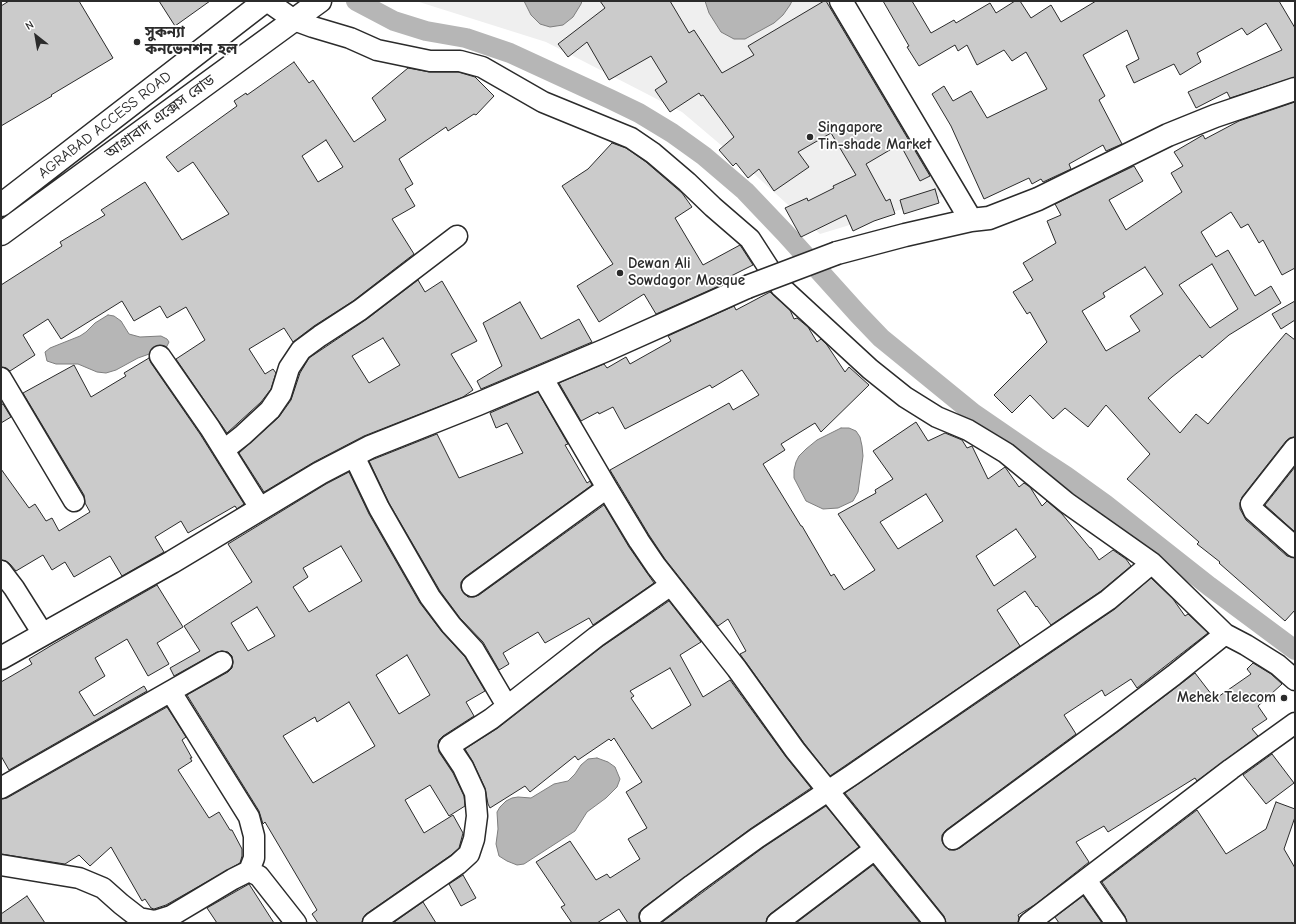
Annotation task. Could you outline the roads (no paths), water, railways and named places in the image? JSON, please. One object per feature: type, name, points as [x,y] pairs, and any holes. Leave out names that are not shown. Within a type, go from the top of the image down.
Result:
[{"type":"street","points":[[266,1],[306,11],[313,27],[350,38],[377,50],[430,60],[460,61],[482,67],[543,102],[631,138],[653,152],[750,240],[781,287],[876,374],[905,397],[937,417],[968,430],[1006,454],[1067,503],[1152,563],[1225,634],[1278,665],[1295,680]]},
{"type":"street","name":"AGRABAD ACCESS ROAD","points":[[1,205],[266,1]]},
{"type":"street","points":[[841,1],[971,220]]},
{"type":"street","name":"আগ্রাবাদ এক্সেস রোড","points":[[1,234],[306,11]]},
{"type":"street","points":[[1,658],[172,562],[320,473],[370,447],[542,377],[661,326],[747,286],[837,253],[905,235],[971,220],[989,218],[1038,199],[1168,135],[1215,116],[1295,89]]},
{"type":"street","points":[[224,450],[270,410],[281,394],[289,368],[301,350],[360,310],[457,236]]},
{"type":"street","points":[[160,356],[210,428],[260,508]]},
{"type":"street","points":[[542,377],[639,542],[737,669],[795,750],[936,923]]},
{"type":"street","points":[[1,378],[74,501]]},
{"type":"street","points":[[1295,448],[1251,504],[1254,511],[1295,547]]},
{"type":"street","points":[[354,456],[379,508],[430,597],[450,625],[474,650],[507,706]]},
{"type":"street","points":[[472,586],[607,488]]},
{"type":"street","points":[[650,918],[692,885],[757,838],[1108,600],[1152,563]]},
{"type":"street","points":[[1,571],[14,588],[43,634]]},
{"type":"street","points":[[373,923],[458,864],[469,854],[474,839],[477,816],[475,793],[463,767],[449,746],[492,719],[596,637],[671,585]]},
{"type":"street","points":[[953,839],[1048,770],[1162,684],[1225,634]]},
{"type":"street","points":[[1,788],[222,662]]},
{"type":"street","points":[[1,865],[79,878],[103,888],[139,918],[155,921],[171,916],[249,871],[254,858],[254,836],[249,817],[171,692]]},
{"type":"street","points":[[1029,923],[1231,768],[1295,723]]},
{"type":"street","points":[[777,923],[875,848]]},
{"type":"street","points":[[249,871],[259,876],[296,923]]},
{"type":"street","points":[[1086,880],[1116,923]]},
{"type":"waterway","points":[[356,1],[394,21],[426,31],[466,38],[510,53],[639,113],[672,133],[704,156],[745,191],[881,338],[973,413],[1105,504],[1209,586],[1295,650]]},
{"type":"place","name":"সুকন্যা কনভেনশন হল","points":[[137,42]]},
{"type":"place","name":"Singapore Tin-shade Market","points":[[810,137]]},
{"type":"place","name":"Dewan Ali Sowdagor Mosque","points":[[620,273]]},
{"type":"place","name":"Mehek Telecom","points":[[1284,698]]}]
